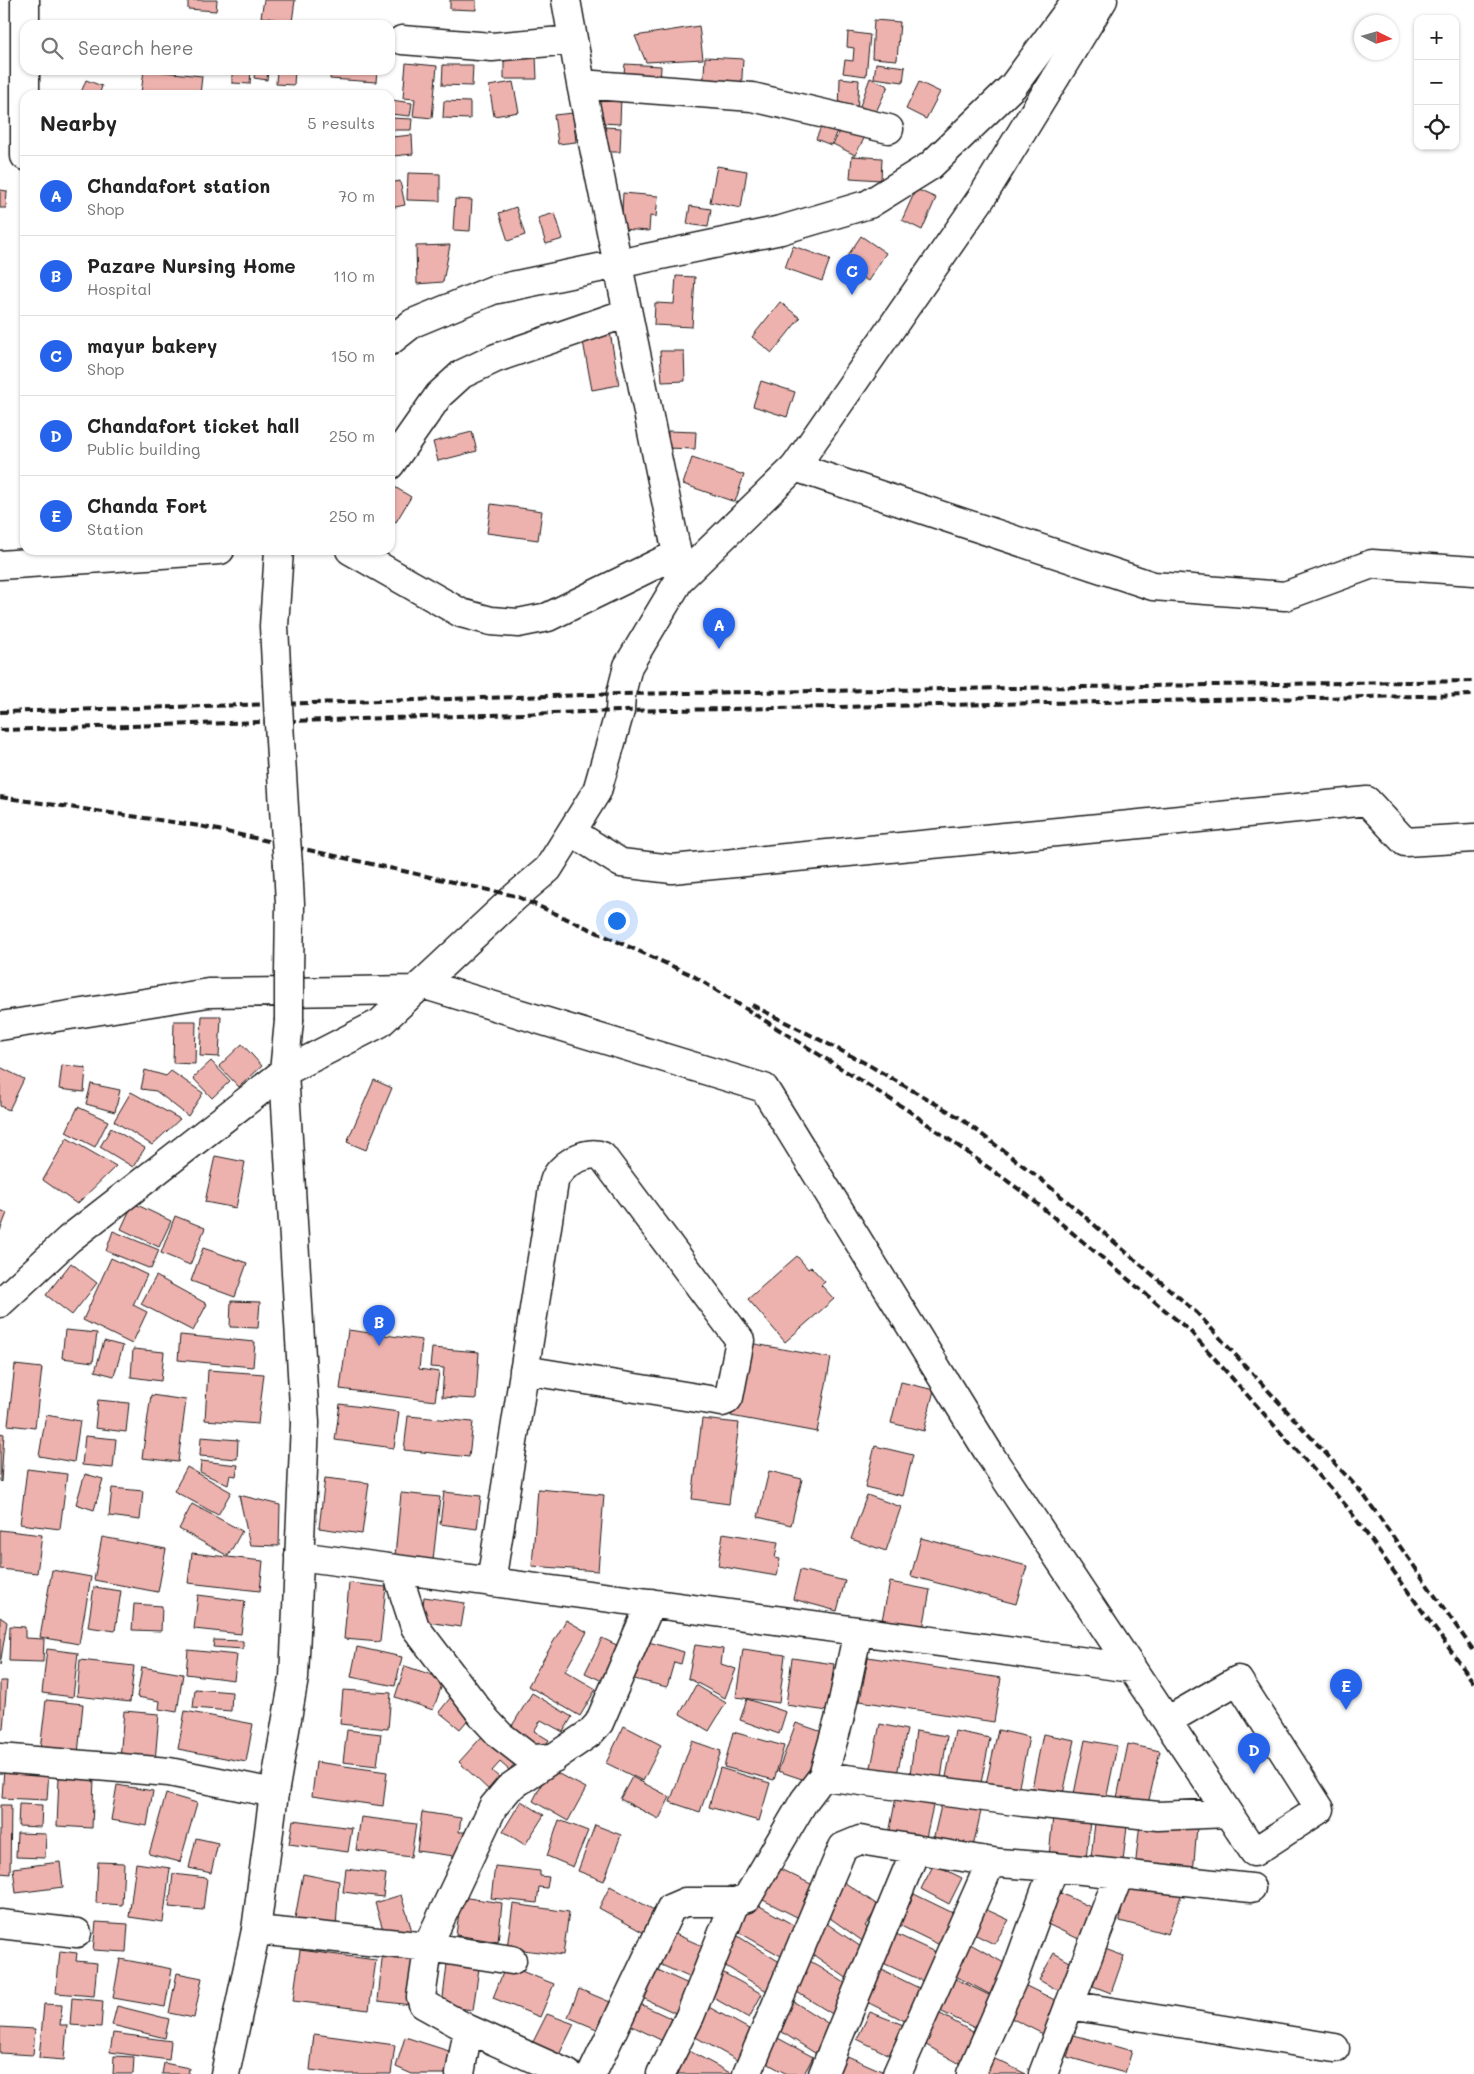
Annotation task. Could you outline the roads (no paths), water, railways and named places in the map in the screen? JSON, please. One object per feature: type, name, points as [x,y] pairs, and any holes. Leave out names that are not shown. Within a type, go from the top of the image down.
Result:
[{"type":"street","points":[[25,0],[25,20]]},
{"type":"street","points":[[0,1302],[68,1239],[284,1072],[380,1022],[516,896],[548,869],[597,791],[620,711],[621,694],[628,666],[678,567],[581,84],[566,0]]},
{"type":"street","points":[[395,337],[414,323],[493,290],[781,230],[869,204],[930,166],[1013,86],[1069,10],[1083,0]]},
{"type":"street","points":[[359,555],[461,613],[491,621],[518,623],[548,617],[678,567],[795,467],[982,197],[1104,0]]},
{"type":"street","points":[[402,40],[492,47],[573,40]]},
{"type":"street","points":[[25,75],[25,90]]},
{"type":"street","points":[[581,84],[752,97],[888,128]]},
{"type":"street","points":[[395,458],[439,395],[462,374],[496,358],[627,313]]},
{"type":"street","points":[[795,467],[1153,586],[1285,596],[1372,564],[1474,571]]},
{"type":"street","points":[[0,564],[141,555]]},
{"type":"street","points":[[225,2074],[239,2000],[256,1930],[274,1793],[294,1678],[305,1423],[284,1072],[289,1021],[290,904],[274,626],[279,560]]},
{"type":"street","points":[[572,832],[620,863],[672,868],[1130,826],[1366,801],[1405,842],[1474,838]]},
{"type":"street","points":[[0,1026],[208,993],[419,987],[764,1088],[992,1458],[1254,1852],[1320,1809],[1238,1680],[1167,1721]]},
{"type":"street","points":[[491,1582],[524,1370],[555,1178],[583,1155],[597,1154],[602,1156],[740,1340],[727,1400],[722,1402],[524,1370]]},
{"type":"street","points":[[299,1556],[1132,1668]]},
{"type":"street","points":[[396,1569],[415,1627],[486,1720],[500,1735],[531,1759],[554,1758]]},
{"type":"street","points":[[568,2074],[468,2029],[423,2004],[421,1997],[429,1947],[493,1807],[509,1788],[590,1734],[599,1723],[651,1603]]},
{"type":"street","points":[[592,2074],[671,1908],[685,1902],[735,1902],[747,1898],[804,1801],[823,1776],[839,1720],[858,1631]]},
{"type":"street","points":[[0,1758],[169,1772],[274,1793]]},
{"type":"street","points":[[823,1776],[1023,1802],[1158,1816],[1228,1813]]},
{"type":"street","points":[[747,2074],[844,1846],[864,1840],[991,1862],[1251,1888]]},
{"type":"street","points":[[823,2074],[916,1849]]},
{"type":"street","points":[[897,2074],[991,1862]]},
{"type":"street","points":[[971,2074],[1015,1974],[1054,1867]]},
{"type":"street","points":[[1043,2074],[1119,1875]]},
{"type":"street","points":[[661,2074],[690,2016],[735,1902]]},
{"type":"street","points":[[0,1924],[77,1933]]},
{"type":"street","points":[[256,1930],[429,1947],[512,1960]]},
{"type":"street","points":[[1069,2005],[1335,2048]]},
{"type":"street","points":[[460,2074],[468,2029]]},
{"type":"railway","points":[[0,712],[621,694],[1474,681]]},
{"type":"railway","points":[[0,730],[620,711],[1474,695]]},
{"type":"railway","points":[[0,797],[200,826],[516,896],[692,975],[909,1111],[1027,1195],[1190,1331],[1348,1508],[1474,1683]]},
{"type":"railway","points":[[752,1005],[867,1064],[960,1118],[1042,1180],[1197,1313],[1363,1494],[1474,1651]]},
{"type":"place","name":"mayur bakery","points":[[852,295]]},
{"type":"place","name":"Chandafort station","points":[[719,649]]},
{"type":"place","name":"Pazare Nursing Home","points":[[379,1346]]},
{"type":"place","name":"Chanda Fort","points":[[1346,1710]]},
{"type":"place","name":"Chandafort ticket hall","points":[[1254,1774]]}]
